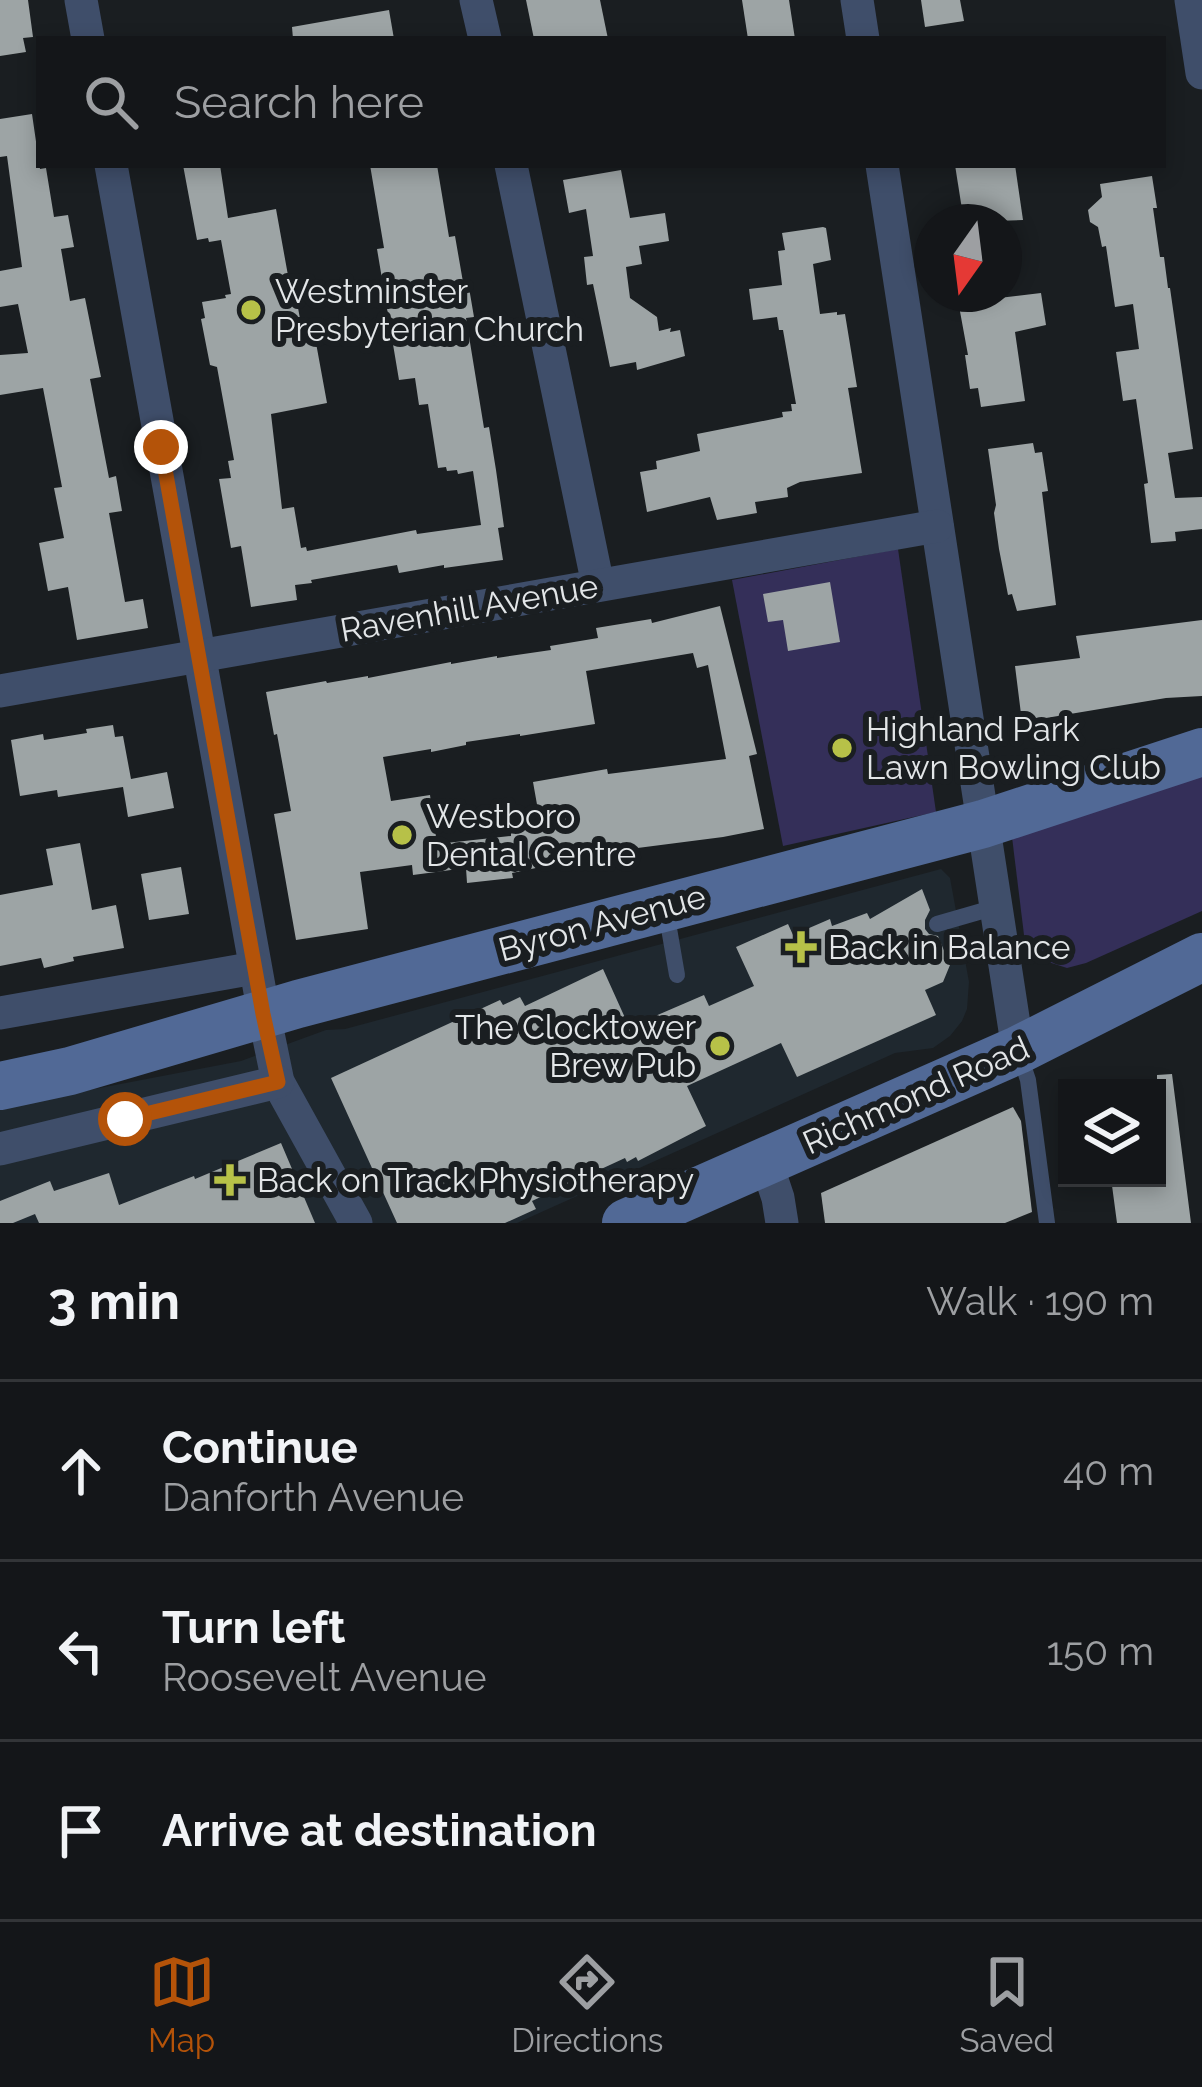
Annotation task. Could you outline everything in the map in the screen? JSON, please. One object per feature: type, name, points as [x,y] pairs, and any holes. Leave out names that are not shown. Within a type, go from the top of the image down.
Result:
[{"type":"street","points":[[81,0],[87,36]]},
{"type":"street","points":[[476,0],[483,36]]},
{"type":"street","points":[[856,0],[862,36]]},
{"type":"street","points":[[1191,0],[1202,73]]},
{"type":"street","points":[[112,168],[278,1082],[356,1223]]},
{"type":"street","points":[[512,168],[598,585]]},
{"type":"street","points":[[882,168],[1018,1050]]},
{"type":"street","name":"Ravenhill Avenue","points":[[0,691],[938,526]]},
{"type":"street","name":"Byron Avenue","points":[[0,1086],[70,1071],[259,991],[665,906],[983,824],[1202,752]]},
{"type":"street","name":"Richmond Road","points":[[626,1223],[1018,1050],[1202,958]]},
{"type":"street","points":[[0,1012],[259,991]]},
{"type":"street","points":[[0,1149],[278,1082]]},
{"type":"street","points":[[766,1162],[782,1223]]},
{"type":"lane","points":[[665,906],[677,976]]},
{"type":"lane","points":[[937,924],[996,907]]},
{"type":"lane","points":[[1018,1050],[1028,1080],[1048,1223]]},
{"type":"shaded area","points":[[898,549],[936,812],[783,846],[732,580]]},
{"type":"shaded area","points":[[1202,771],[1202,911],[1086,963],[1067,968],[1042,960],[1025,943],[1012,837]]},
{"type":"shaded area","points":[[941,869],[950,878],[969,982],[967,1009],[950,1036],[933,1048],[895,1053],[517,1223],[0,1223],[0,1107],[241,1061],[326,1030],[345,1029]]},
{"type":"building","points":[[0,0],[28,0],[33,37],[23,38],[26,52],[0,56]]},
{"type":"building","points":[[526,0],[600,0],[607,36],[533,36]]},
{"type":"building","points":[[742,0],[789,0],[795,36],[748,36]]},
{"type":"building","points":[[921,0],[960,0],[964,21],[925,27]]},
{"type":"building","points":[[389,10],[393,36],[293,36],[292,27]]},
{"type":"building","points":[[32,114],[36,168],[46,168],[54,217],[68,215],[74,247],[61,249],[70,301],[85,298],[101,377],[90,379],[109,478],[116,476],[122,511],[109,513],[125,602],[143,599],[148,628],[77,640],[68,587],[48,591],[39,543],[64,538],[54,488],[62,487],[43,388],[0,395],[0,355],[28,353],[18,304],[0,307],[0,271],[22,267],[7,156],[0,157],[0,119]]},
{"type":"building","points":[[184,168],[220,168],[228,218],[276,209],[289,281],[293,281],[301,324],[307,323],[309,333],[314,332],[327,403],[271,414],[282,509],[294,507],[301,548],[307,551],[416,530],[417,534],[481,525],[473,471],[458,474],[438,468],[428,404],[419,405],[415,378],[399,380],[377,249],[384,248],[371,168],[438,168],[449,237],[455,236],[474,317],[466,318],[484,428],[489,427],[496,470],[503,560],[399,573],[397,565],[311,580],[295,585],[297,600],[251,607],[241,546],[231,548],[219,479],[231,478],[228,461],[234,460],[217,367],[210,365],[201,319],[205,318],[202,302],[231,294],[221,240],[197,240]]},
{"type":"building","points":[[955,168],[1015,168],[1021,204],[961,204]]},
{"type":"building","points":[[621,170],[630,218],[665,213],[669,241],[639,246],[642,264],[626,267],[630,298],[657,317],[659,331],[680,330],[685,356],[637,370],[636,362],[610,367],[593,284],[587,285],[584,257],[593,256],[586,209],[569,213],[563,180]]},
{"type":"building","points":[[1152,176],[1160,257],[1164,257],[1170,288],[1193,449],[1168,453],[1175,498],[1202,497],[1202,529],[1175,532],[1176,541],[1151,543],[1136,399],[1123,401],[1116,352],[1139,349],[1133,304],[1115,307],[1106,246],[1102,247],[1088,210],[1102,197],[1100,184]]},
{"type":"building","points":[[823,227],[831,260],[813,264],[820,314],[845,314],[857,387],[848,388],[862,473],[800,482],[787,488],[788,497],[755,502],[757,513],[717,520],[710,497],[647,512],[640,472],[657,469],[656,461],[700,451],[697,434],[783,417],[782,412],[792,411],[791,404],[796,404],[783,330],[779,330],[777,317],[753,320],[749,289],[782,285],[778,251],[785,250],[782,233]]},
{"type":"building","points":[[1041,293],[1046,325],[1015,332],[1025,401],[981,407],[978,388],[970,389],[960,312],[1022,312],[1022,295]]},
{"type":"building","points":[[1033,443],[1035,453],[1042,452],[1048,491],[1042,492],[1056,605],[1017,611],[1012,594],[1008,595],[999,549],[988,449]]},
{"type":"building","name":"Highland Park Lawn Bowling Club","points":[[830,582],[840,642],[788,651],[783,620],[768,622],[763,594]]},
{"type":"building","points":[[720,606],[757,754],[749,756],[764,829],[622,850],[512,873],[513,878],[467,883],[466,868],[413,875],[412,865],[360,872],[368,929],[296,940],[274,814],[291,811],[266,692],[551,650],[550,646],[598,638],[596,628],[651,619],[652,623]],"holes":[[[693,653],[697,668],[708,665],[726,759],[608,774],[607,769],[533,782],[541,827],[511,830],[511,836],[437,844],[430,795],[391,801],[383,757],[595,724],[586,671]]]},
{"type":"building","points":[[1202,620],[1202,696],[1022,722],[1015,666],[1080,658],[1076,636]]},
{"type":"building","points":[[113,725],[115,737],[123,736],[131,779],[167,772],[174,808],[128,817],[123,787],[58,797],[57,790],[20,796],[11,740],[43,734],[44,740]]},
{"type":"building","points":[[80,843],[92,910],[116,905],[124,948],[73,957],[74,961],[44,968],[41,958],[0,966],[0,895],[53,885],[46,849]]},
{"type":"building","points":[[181,867],[189,914],[149,920],[141,874]]},
{"type":"building","points":[[922,889],[930,910],[925,929],[938,936],[950,965],[943,982],[925,990],[936,1015],[797,1077],[781,1043],[687,1086],[706,1126],[638,1161],[625,1158],[532,1201],[536,1209],[505,1223],[397,1223],[331,1078],[500,1000],[503,1005],[520,997],[525,1006],[603,969],[632,1026],[704,995],[709,1006],[754,986],[736,947],[788,924],[793,935],[830,919],[832,926],[867,913],[870,919]]},
{"type":"building","points":[[1172,1074],[1191,1223],[1117,1223],[1112,1187],[1166,1187],[1166,1079],[1157,1079],[1157,1075]]},
{"type":"building","points":[[1013,1107],[1021,1121],[1032,1212],[1005,1223],[825,1223],[821,1193]]},
{"type":"building","points":[[281,1143],[315,1223],[39,1223],[35,1214],[0,1223],[0,1201],[50,1181],[54,1191],[109,1173],[119,1205]]},
{"type":"place","name":"Westminster Presbyterian Church","points":[[251,310]]},
{"type":"place","name":"Highland Park Lawn Bowling Club","points":[[842,748]]},
{"type":"place","name":"Westboro Dental Centre","points":[[402,835]]},
{"type":"place","name":"Back in Balance","points":[[801,947]]},
{"type":"place","name":"The Clocktower Brew Pub","points":[[720,1046]]},
{"type":"place","name":"Back on Track Physiotherapy","points":[[230,1180]]},
{"type":"route","points":[[125,1119],[278,1082],[161,447]]}]
